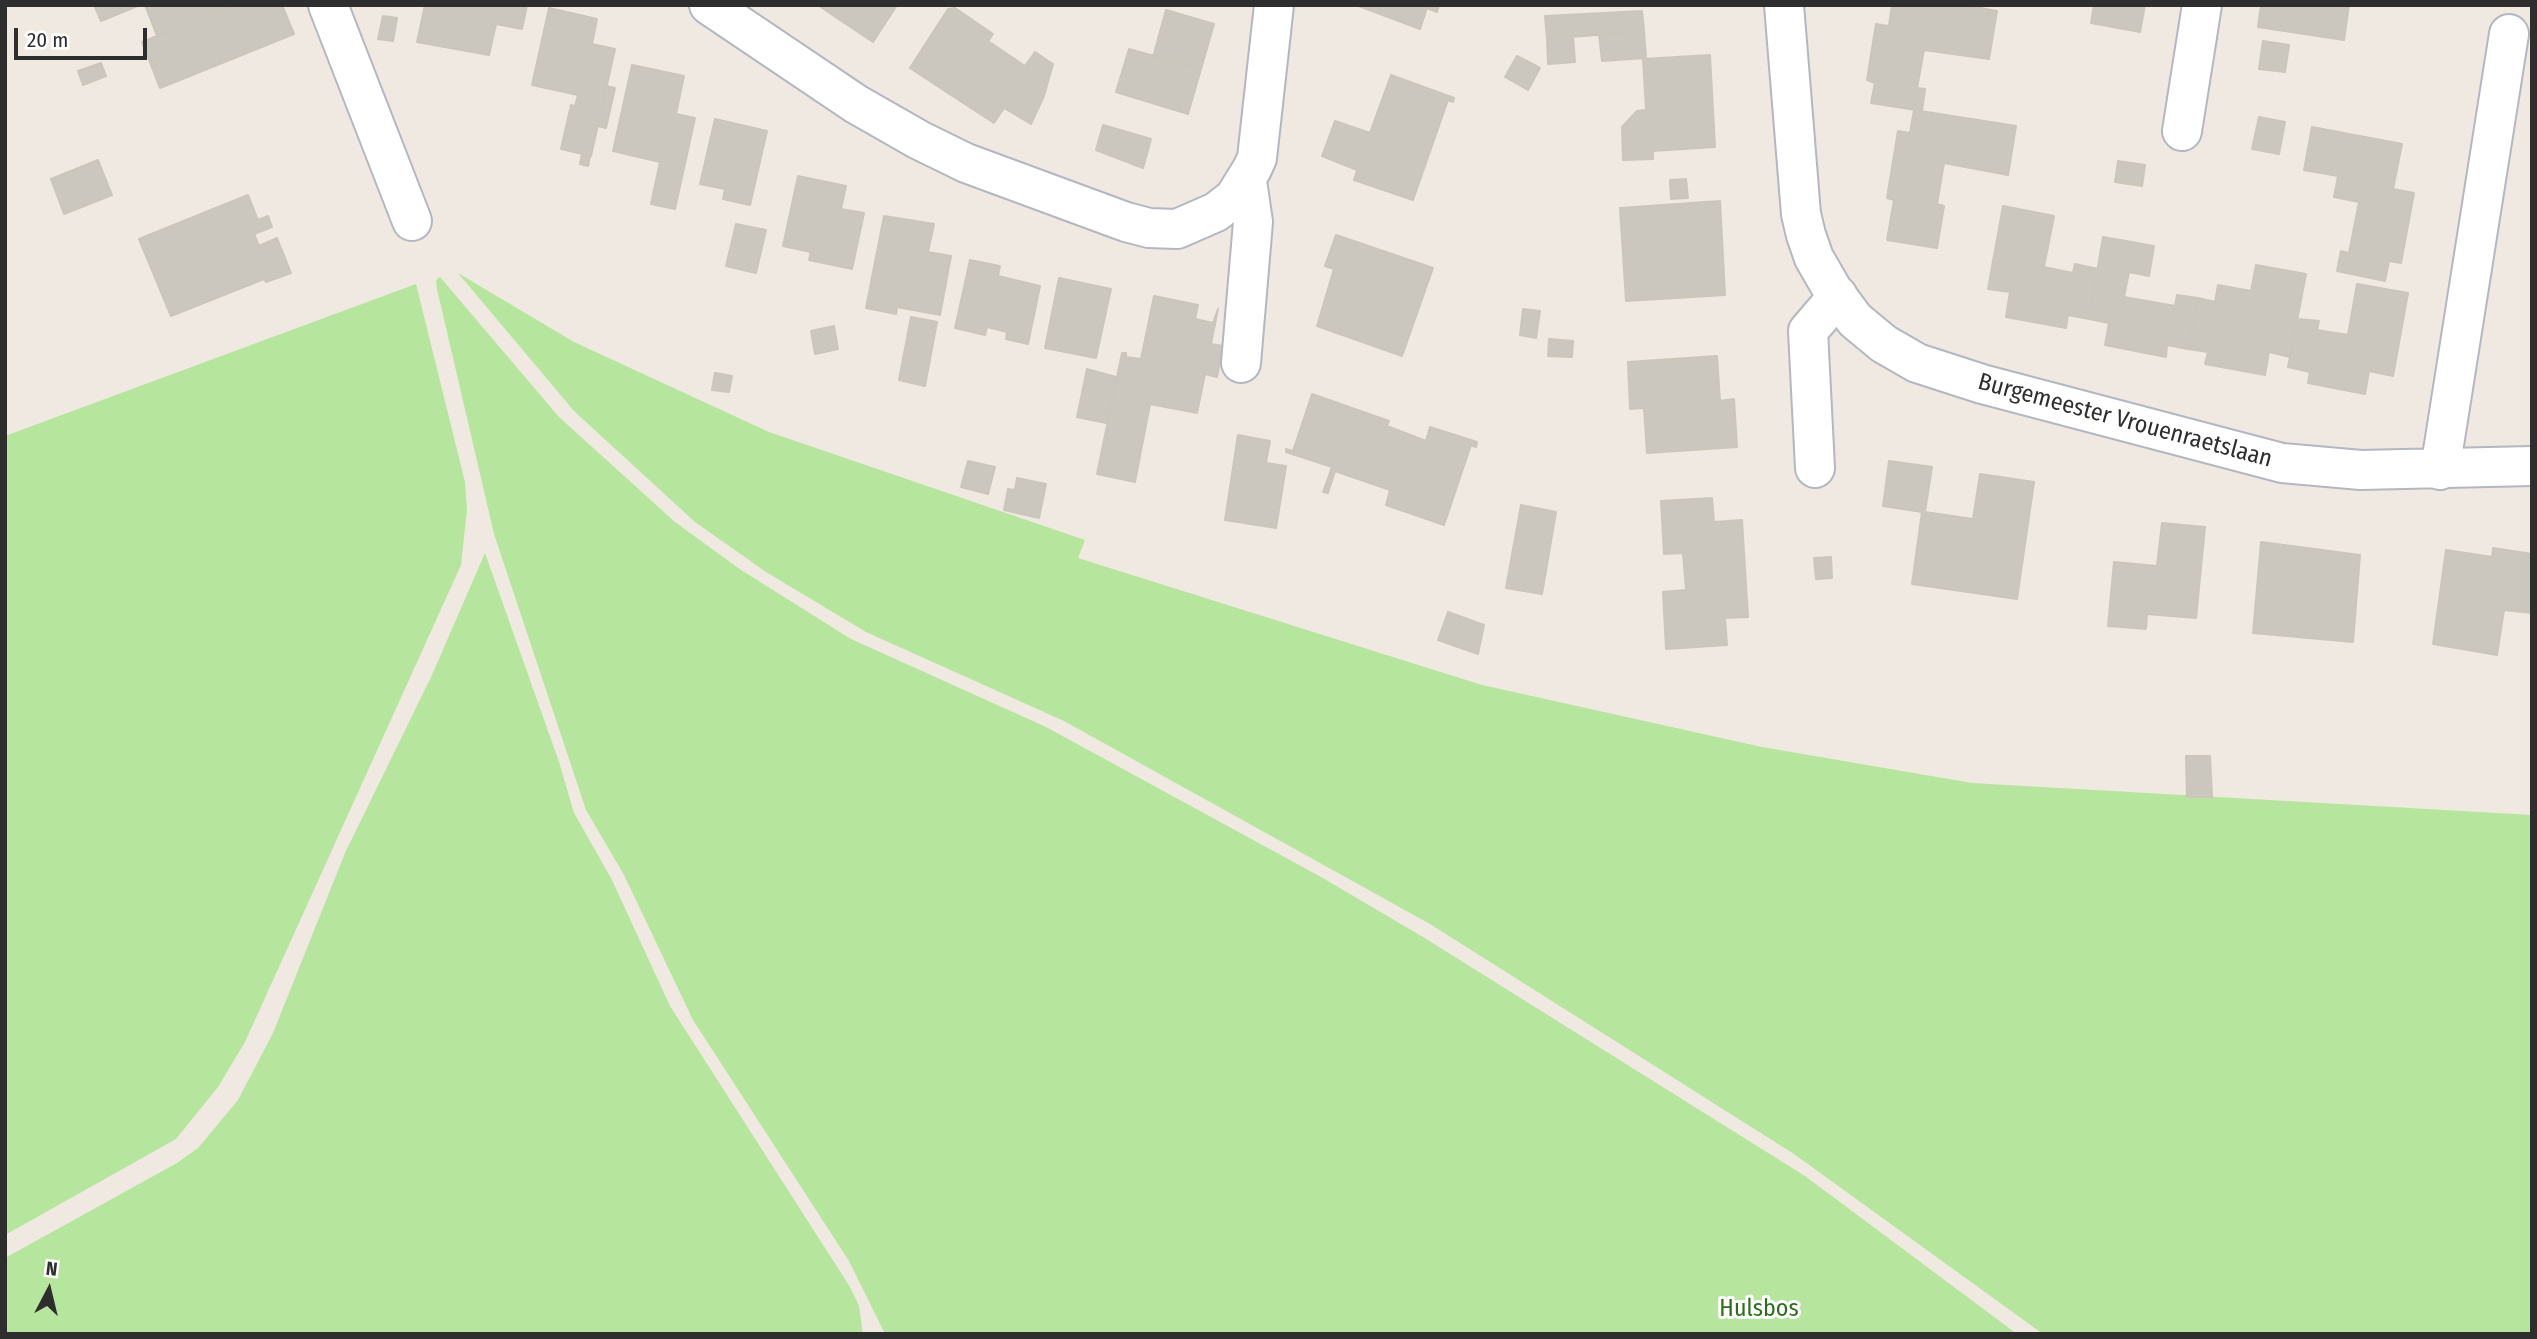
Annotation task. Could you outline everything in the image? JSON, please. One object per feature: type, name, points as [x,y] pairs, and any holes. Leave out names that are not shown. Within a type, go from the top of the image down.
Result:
[{"type":"street","points":[[328,5],[412,220]]},
{"type":"street","points":[[709,5],[856,104],[966,163],[1126,222],[1149,228],[1177,229],[1216,212],[1247,181],[1256,158],[1273,5]]},
{"type":"street","name":"Burgemeester Vrouenraetslaan","points":[[1784,5],[1801,214],[1814,258],[1838,296],[1855,320],[1884,344],[1917,363],[1982,384],[2282,463],[2361,470],[2532,466]]},
{"type":"street","points":[[2182,131],[2202,5]]},
{"type":"street","points":[[2440,470],[2508,33]]},
{"type":"street","points":[[1241,363],[1253,222],[1247,181]]},
{"type":"street","points":[[1815,468],[1808,331],[1817,316],[1838,296]]},
{"type":"green space","points":[[458,273],[574,342],[769,432],[1085,540],[1078,558],[1482,685],[1762,747],[1972,783],[2532,815],[2532,1334],[2043,1334],[1794,1154],[1430,924],[1064,721],[866,632],[766,572],[695,522],[574,411]]},
{"type":"green space","name":"Hulsbos","points":[[440,277],[559,417],[675,522],[741,570],[851,639],[1046,727],[1321,877],[1423,937],[1805,1176],[2017,1334],[885,1334],[849,1261],[693,1020],[624,875],[586,810],[494,534],[437,289],[436,280]]},
{"type":"green space","points":[[416,284],[465,482],[467,510],[461,565],[245,1042],[218,1087],[176,1139],[5,1235],[5,436]]},
{"type":"green space","points":[[485,553],[559,762],[574,813],[611,878],[670,1006],[850,1287],[859,1306],[863,1334],[5,1334],[5,1258],[177,1163],[198,1148],[238,1100],[273,1033],[345,853],[432,675]]},
{"type":"building","points":[[140,5],[101,21],[95,7]]},
{"type":"building","points":[[145,5],[235,5],[157,36]]},
{"type":"building","points":[[235,5],[282,5],[294,34],[160,88],[142,42]]},
{"type":"building","points":[[425,5],[527,5],[522,29],[496,24],[489,55],[417,42]]},
{"type":"building","points":[[818,5],[841,5],[834,16]]},
{"type":"building","points":[[841,5],[897,5],[873,42],[834,16]]},
{"type":"building","points":[[1356,5],[1439,5],[1437,12],[1427,8],[1420,29]]},
{"type":"building","points":[[1892,5],[1964,5],[1997,11],[1989,59],[1924,50],[1917,88],[1925,89],[1922,111],[1871,103],[1875,83],[1867,80],[1876,24],[1889,26]]},
{"type":"building","points":[[2094,5],[2145,5],[2140,32],[2091,23]]},
{"type":"building","points":[[2261,5],[2349,5],[2344,40],[2258,27]]},
{"type":"building","points":[[549,8],[597,19],[592,44],[615,49],[591,156],[561,149],[571,105],[575,106],[578,95],[532,85]]},
{"type":"building","points":[[955,8],[993,34],[951,95],[910,68],[948,9]]},
{"type":"building","points":[[1166,10],[1214,24],[1201,69],[1153,57]]},
{"type":"building","points":[[1642,11],[1644,31],[1547,39],[1545,16]]},
{"type":"building","points":[[383,16],[397,18],[393,41],[378,39]]},
{"type":"building","points":[[1644,31],[1646,58],[1602,61],[1599,35]]},
{"type":"building","points":[[1573,36],[1575,62],[1548,64],[1547,39]]},
{"type":"building","points":[[988,41],[1025,66],[1035,52],[1053,64],[1044,96],[1031,124],[1004,108],[994,123],[951,95]]},
{"type":"building","points":[[2263,41],[2289,45],[2285,72],[2259,69]]},
{"type":"building","points":[[1129,49],[1201,69],[1188,114],[1116,92]]},
{"type":"building","points":[[1710,55],[1715,147],[1653,151],[1653,159],[1623,160],[1622,127],[1637,111],[1646,110],[1643,59]]},
{"type":"building","points":[[1517,56],[1540,68],[1528,90],[1505,77]]},
{"type":"building","points":[[101,63],[106,76],[83,85],[78,71]]},
{"type":"building","points":[[632,65],[684,76],[676,114],[695,118],[675,209],[651,204],[660,162],[613,151]]},
{"type":"building","points":[[1391,75],[1454,98],[1453,102],[1448,100],[1413,200],[1354,180],[1357,170],[1322,156],[1335,121],[1370,133]]},
{"type":"building","points":[[606,86],[615,88],[606,128],[598,126]]},
{"type":"building","points":[[1914,110],[2016,126],[2008,175],[1944,163],[1937,204],[1944,206],[1937,248],[1887,240],[1894,200],[1887,198],[1898,131],[1910,133]]},
{"type":"building","points":[[2259,117],[2285,122],[2279,154],[2252,149]]},
{"type":"building","points":[[715,119],[767,131],[750,205],[723,199],[725,189],[700,184]]},
{"type":"building","points":[[1103,125],[1151,139],[1143,168],[1096,150]]},
{"type":"building","points":[[2312,127],[2402,144],[2393,189],[2414,193],[2401,263],[2389,261],[2385,281],[2337,271],[2341,251],[2349,253],[2359,202],[2334,197],[2338,176],[2304,170]]},
{"type":"building","points":[[582,154],[590,156],[588,166],[580,164]]},
{"type":"building","points":[[98,160],[112,195],[64,214],[51,179]]},
{"type":"building","points":[[2118,161],[2145,165],[2142,186],[2115,182]]},
{"type":"building","points":[[798,176],[846,186],[841,209],[864,213],[852,269],[809,260],[811,252],[783,246]]},
{"type":"building","points":[[1686,179],[1688,198],[1671,199],[1670,180]]},
{"type":"building","points":[[248,195],[258,220],[268,216],[272,227],[254,234],[259,246],[277,238],[291,273],[266,282],[264,279],[171,316],[139,239]]},
{"type":"building","points":[[1720,201],[1725,295],[1626,301],[1620,208]]},
{"type":"building","points":[[2003,206],[2054,216],[2044,267],[2073,273],[2075,264],[2098,269],[2089,319],[2068,315],[2066,328],[2006,317],[2010,292],[1988,289]]},
{"type":"building","points":[[884,216],[934,224],[928,252],[951,256],[940,315],[897,307],[896,314],[866,308]]},
{"type":"building","points":[[736,224],[766,230],[756,273],[726,266]]},
{"type":"building","points":[[1336,235],[1433,268],[1402,356],[1317,326],[1334,269],[1325,266]]},
{"type":"building","points":[[2103,237],[2154,246],[2149,276],[2129,272],[2124,297],[2175,306],[2177,295],[2198,298],[2188,349],[2167,345],[2166,357],[2105,345],[2109,323],[2089,319]]},
{"type":"building","points":[[970,260],[1000,266],[998,276],[1040,286],[1028,344],[1006,339],[1007,332],[987,327],[985,335],[955,328]]},
{"type":"building","points":[[2256,265],[2306,274],[2290,357],[2269,352],[2265,375],[2205,364],[2208,352],[2188,349],[2198,298],[2215,302],[2218,285],[2251,291]]},
{"type":"building","points":[[1059,278],[1111,289],[1096,358],[1045,348]]},
{"type":"building","points":[[2357,284],[2408,293],[2393,376],[2369,371],[2365,394],[2308,383],[2310,372],[2288,367],[2298,319],[2319,321],[2317,330],[2348,335]]},
{"type":"building","points":[[1154,296],[1198,305],[1195,319],[1213,323],[1218,309],[1211,344],[1223,346],[1217,377],[1205,374],[1197,413],[1150,404],[1135,482],[1097,474],[1122,353],[1126,353],[1126,357],[1141,359]]},
{"type":"building","points":[[1523,309],[1540,311],[1536,338],[1520,335]]},
{"type":"building","points":[[911,317],[937,322],[925,386],[899,380]]},
{"type":"building","points":[[834,326],[838,349],[815,354],[811,331]]},
{"type":"building","points":[[1549,339],[1573,341],[1572,357],[1548,356]]},
{"type":"building","points":[[1717,356],[1720,401],[1734,399],[1737,447],[1647,453],[1644,408],[1630,409],[1628,362]]},
{"type":"building","points":[[1087,369],[1116,377],[1106,423],[1077,417]]},
{"type":"building","points":[[715,373],[732,376],[729,392],[712,390]]},
{"type":"building","points":[[1312,394],[1389,421],[1387,426],[1426,441],[1430,427],[1477,442],[1476,447],[1471,445],[1444,525],[1386,505],[1390,490],[1335,471],[1328,493],[1323,492],[1332,467],[1286,452],[1286,449],[1293,451]]},
{"type":"building","points":[[1238,435],[1270,441],[1266,463],[1286,466],[1276,528],[1225,520]]},
{"type":"building","points":[[968,461],[995,467],[988,494],[961,487]]},
{"type":"building","points":[[1889,461],[1932,467],[1925,512],[1973,519],[1980,474],[2034,482],[2017,599],[1912,584],[1922,512],[1883,506]]},
{"type":"building","points":[[1017,478],[1046,484],[1039,518],[1004,510],[1008,489],[1015,490]]},
{"type":"building","points":[[1712,498],[1714,522],[1742,520],[1748,617],[1725,618],[1727,645],[1666,649],[1663,592],[1686,590],[1683,553],[1664,554],[1661,501]]},
{"type":"building","points":[[1521,505],[1556,512],[1542,594],[1506,588]]},
{"type":"building","points":[[2162,523],[2205,527],[2196,618],[2147,614],[2146,629],[2108,626],[2114,562],[2157,566]]},
{"type":"building","points":[[2261,542],[2360,555],[2353,642],[2253,633]]},
{"type":"building","points":[[2493,548],[2532,554],[2532,613],[2504,610],[2497,655],[2433,644],[2446,550],[2492,557]]},
{"type":"building","points":[[1831,557],[1832,578],[1816,579],[1814,558]]},
{"type":"building","points":[[1448,612],[1484,625],[1478,654],[1438,640]]},
{"type":"building","points":[[2186,756],[2210,756],[2212,797],[2187,797]]}]
